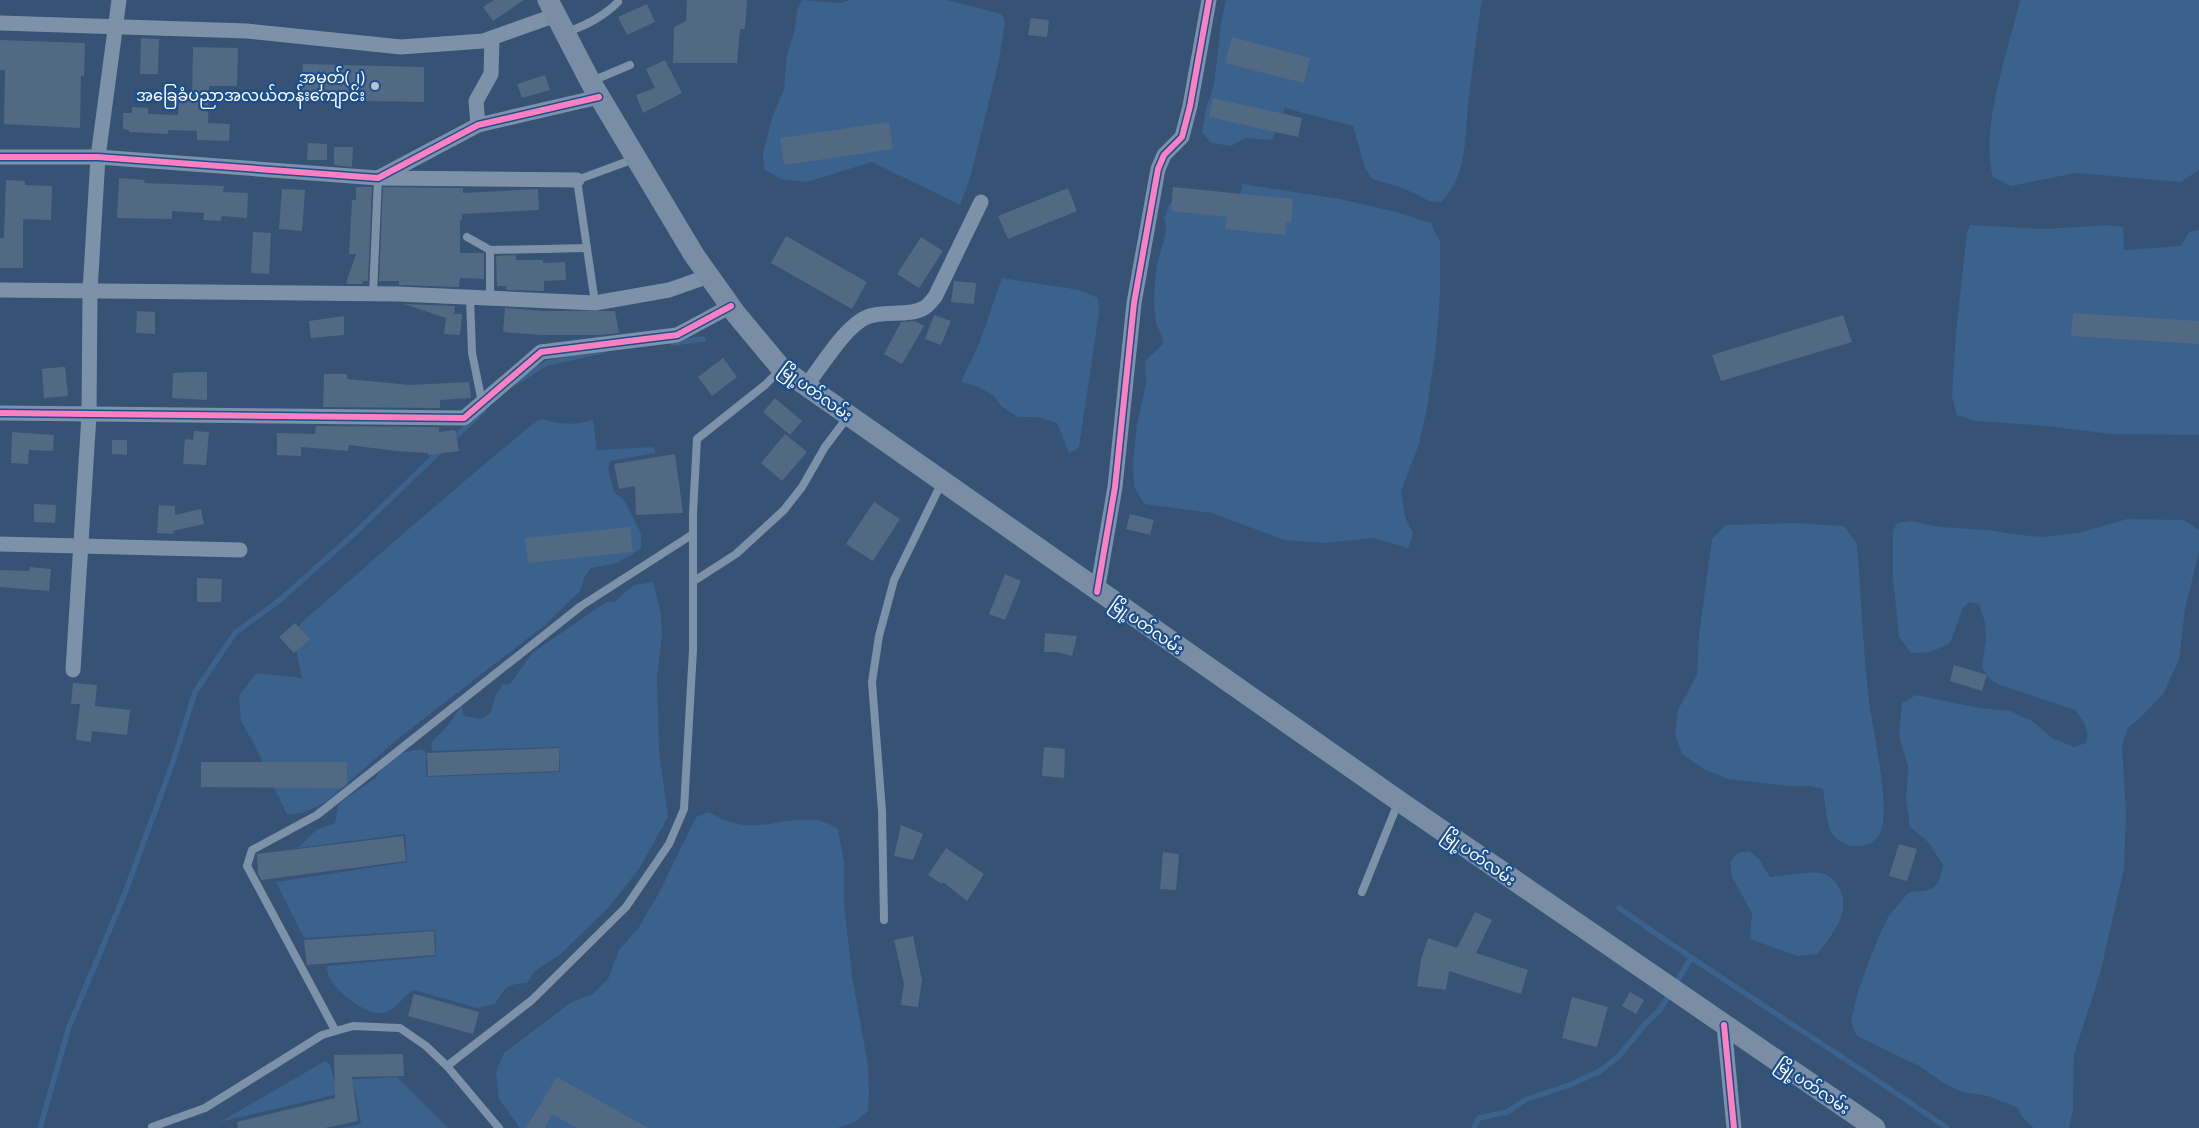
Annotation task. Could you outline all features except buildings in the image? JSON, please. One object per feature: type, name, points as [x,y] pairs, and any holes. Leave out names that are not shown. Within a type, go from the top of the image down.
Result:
[{"type":"main road","name":"မြို့ပတ်လမ်း","points":[[556,16],[595,89],[709,276],[730,306],[781,368],[1097,592],[1875,1128]]},
{"type":"street","points":[[73,670],[89,415],[90,291],[98,157],[120,0]]},
{"type":"street","points":[[1097,592],[1115,487],[1134,303],[1158,169],[1164,155],[1182,137],[1190,106],[1209,0]]},
{"type":"street","points":[[0,23],[247,31],[401,47],[484,41],[556,16]]},
{"type":"street","points":[[478,125],[476,101],[491,74],[492,38]]},
{"type":"street","points":[[378,178],[478,125],[595,89]]},
{"type":"street","points":[[0,157],[98,157],[378,178],[577,180]]},
{"type":"street","points":[[806,386],[854,324],[867,317],[883,313],[911,312],[924,308],[935,297],[981,202]]},
{"type":"street","points":[[0,290],[470,296],[595,303],[669,290],[709,276]]},
{"type":"street","points":[[0,413],[464,418],[540,352],[677,335],[730,306]]},
{"type":"street","points":[[0,544],[240,550]]},
{"type":"street","points":[[1724,1025],[1734,1128]]},
{"type":"lane","points":[[556,16],[587,25],[605,15],[618,2]]},
{"type":"lane","points":[[595,89],[630,65]]},
{"type":"lane","points":[[595,303],[577,180],[636,158]]},
{"type":"lane","points":[[374,294],[378,178]]},
{"type":"lane","points":[[467,237],[490,250],[587,248]]},
{"type":"lane","points":[[490,250],[490,297]]},
{"type":"lane","points":[[470,296],[472,353],[482,402]]},
{"type":"lane","points":[[447,1066],[532,1000],[626,907],[669,844],[684,809],[693,660],[693,534],[697,438],[765,385],[781,368]]},
{"type":"lane","points":[[694,581],[736,554],[784,510],[802,487],[825,447],[849,416]]},
{"type":"lane","points":[[884,920],[882,811],[872,682],[879,636],[894,580],[942,482]]},
{"type":"lane","points":[[335,1030],[247,866],[252,850],[317,815],[581,606],[693,534]]},
{"type":"lane","points":[[1362,892],[1398,801]]},
{"type":"lane","points":[[152,1127],[205,1108],[322,1035],[352,1026],[400,1028],[426,1046],[447,1066],[499,1128]]},
{"type":"water","points":[[802,0],[840,3],[850,0],[947,0],[1001,14],[1005,22],[999,61],[970,178],[960,205],[872,162],[807,182],[781,179],[764,169],[763,153],[772,118],[784,89],[787,54],[795,29],[797,10]]},
{"type":"water","points":[[1226,0],[1482,0],[1469,96],[1464,152],[1457,178],[1441,202],[1429,201],[1403,188],[1372,179],[1365,168],[1353,126],[1285,108],[1272,140],[1246,138],[1231,146],[1211,143],[1202,133],[1206,108],[1214,85],[1221,23]]},
{"type":"water","points":[[2020,0],[2199,0],[2199,170],[2181,182],[2076,173],[2011,186],[1993,177],[1990,158],[1992,113]]},
{"type":"water","points":[[1243,184],[1340,199],[1396,212],[1431,223],[1440,242],[1440,296],[1436,347],[1428,403],[1419,444],[1401,491],[1405,517],[1413,533],[1408,548],[1373,538],[1325,543],[1284,540],[1212,513],[1144,504],[1134,486],[1133,462],[1137,424],[1146,384],[1145,361],[1163,344],[1156,322],[1154,299],[1158,260],[1166,233],[1164,218],[1170,203],[1182,199],[1236,210]]},
{"type":"water","points":[[1970,225],[2045,229],[2107,225],[2123,227],[2124,250],[2181,246],[2189,232],[2199,230],[2199,435],[2110,434],[2047,426],[1976,421],[1957,415],[1952,397],[1956,332],[1967,232]]},
{"type":"water","points":[[1002,278],[1080,290],[1098,298],[1099,312],[1079,448],[1069,453],[1057,423],[1038,417],[1018,417],[1002,407],[994,396],[979,387],[961,382],[979,344]]},
{"type":"water","points":[[542,419],[568,424],[593,420],[597,450],[653,447],[656,453],[610,461],[608,468],[614,492],[625,501],[641,534],[641,549],[617,563],[591,568],[585,576],[580,591],[545,625],[399,738],[326,802],[302,813],[287,815],[256,748],[241,721],[239,696],[256,673],[302,678],[293,635],[302,622],[531,425]]},
{"type":"water","points":[[2127,519],[2184,520],[2199,530],[2199,552],[2185,609],[2179,660],[2163,694],[2128,728],[2122,745],[2126,813],[2124,869],[2100,974],[2074,1054],[2073,1109],[2069,1128],[2034,1128],[2022,1117],[2018,1108],[1988,1096],[1962,1092],[1945,1084],[1919,1066],[1857,1036],[1851,1022],[1858,991],[1888,917],[1909,892],[1934,888],[1939,880],[1943,865],[1928,842],[1910,827],[1906,800],[1908,767],[1899,736],[1902,703],[1916,695],[1979,708],[2010,711],[2032,721],[2052,738],[2074,747],[2086,743],[2087,738],[2085,725],[2075,710],[2000,685],[1991,680],[1982,668],[1986,640],[1985,623],[1979,604],[1969,602],[1963,608],[1950,643],[1931,651],[1921,653],[1910,652],[1899,637],[1893,578],[1893,531],[1897,523],[1911,521],[1940,527],[1989,530],[2042,537],[2078,533]]},
{"type":"water","points":[[1796,523],[1844,526],[1857,544],[1868,692],[1884,802],[1881,831],[1877,838],[1865,845],[1857,846],[1843,843],[1832,833],[1827,818],[1823,789],[1810,786],[1790,786],[1727,779],[1704,769],[1682,754],[1675,733],[1678,710],[1697,675],[1699,635],[1712,539],[1726,525]]},
{"type":"water","points":[[653,582],[661,614],[662,635],[657,678],[659,751],[668,817],[639,869],[608,908],[561,954],[535,971],[527,983],[515,984],[507,988],[495,1004],[477,1008],[414,990],[392,1009],[383,1013],[375,1013],[366,1010],[348,998],[332,982],[327,966],[436,956],[435,930],[304,938],[276,882],[407,862],[405,834],[298,848],[316,830],[335,823],[338,806],[343,800],[375,779],[381,768],[401,753],[421,749],[426,752],[426,777],[560,772],[559,747],[432,751],[431,743],[450,723],[461,705],[464,716],[481,719],[491,712],[495,696],[503,684],[510,684],[532,653],[606,602],[614,602],[634,585]]},
{"type":"water","points":[[709,812],[738,824],[763,825],[814,820],[838,829],[844,863],[844,903],[852,976],[868,1065],[868,1111],[855,1122],[837,1128],[520,1128],[499,1099],[496,1072],[504,1053],[570,1003],[594,993],[608,979],[619,950],[639,927],[659,893],[696,817]]},
{"type":"water","points":[[1750,851],[1759,859],[1770,877],[1820,873],[1833,879],[1836,883],[1842,895],[1842,913],[1835,930],[1817,954],[1797,956],[1750,939],[1752,913],[1732,877],[1730,862],[1738,853]]},
{"type":"water","points":[[325,1061],[330,1064],[335,1080],[397,1077],[448,1128],[342,1128],[361,1124],[355,1090],[220,1122]]},
{"type":"waterway","points":[[673,343],[703,339]]},
{"type":"waterway","points":[[516,382],[547,363],[602,351]]},
{"type":"waterway","points":[[451,441],[484,410]]},
{"type":"waterway","points":[[40,1128],[69,1027],[125,893],[173,762],[195,692],[235,633],[280,600],[354,534],[442,449]]},
{"type":"waterway","points":[[1619,908],[1947,1128]]},
{"type":"waterway","points":[[1675,985],[1691,958]]},
{"type":"waterway","points":[[1474,1128],[1479,1118],[1507,1112],[1525,1100],[1572,1084],[1600,1071],[1618,1057],[1647,1022],[1660,1010],[1670,993]]},
{"type":"cycle path","points":[[1097,592],[1115,487],[1134,303],[1158,169],[1164,155],[1182,137],[1190,106],[1209,0]]},
{"type":"cycle path","points":[[0,157],[98,157],[378,178],[478,125],[599,97]]},
{"type":"cycle path","points":[[0,413],[464,418],[541,352],[677,335],[731,306]]},
{"type":"cycle path","points":[[1724,1025],[1734,1128]]},
{"type":"place","name":"အမှတ်(၂) အခြေခံပညာအလယ်တန်းကျောင်း","points":[[375,86]]}]
